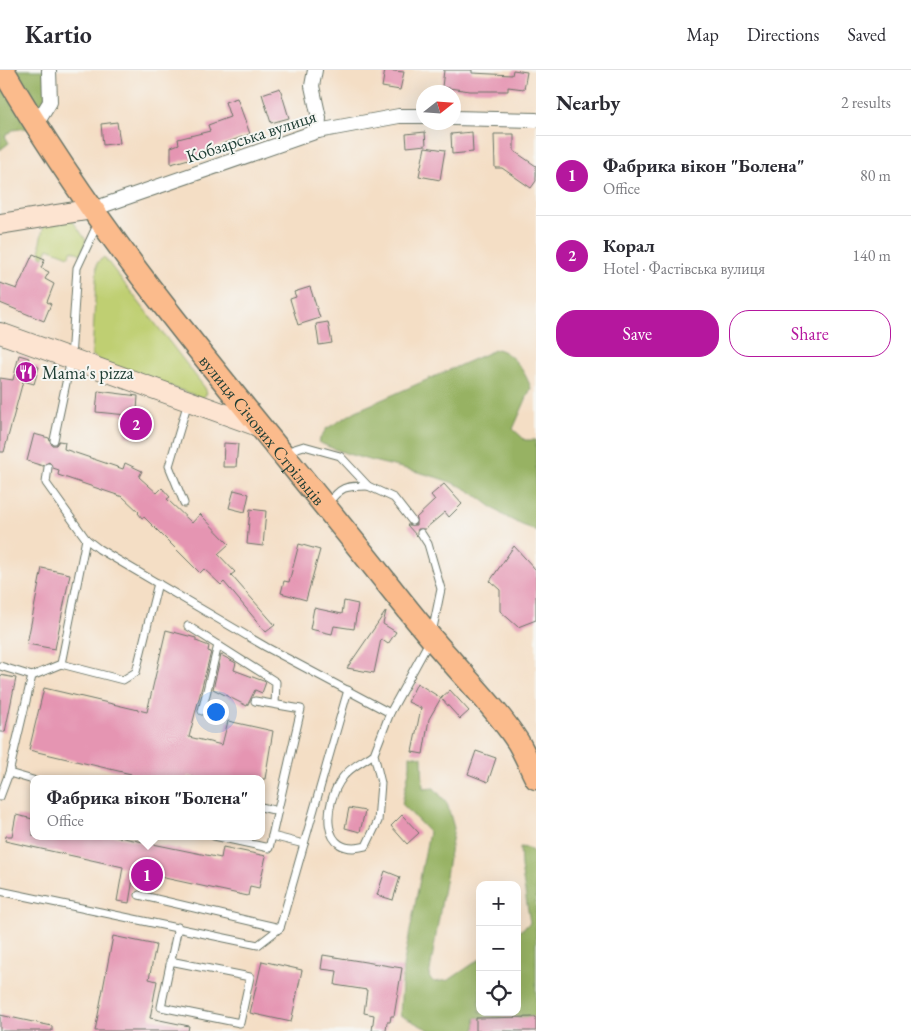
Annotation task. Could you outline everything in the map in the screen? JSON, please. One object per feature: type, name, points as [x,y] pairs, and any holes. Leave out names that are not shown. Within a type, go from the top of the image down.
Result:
[{"type":"main road","name":"вулиця Січових Стрільців","points":[[3,70],[36,126],[133,266],[280,454],[326,506],[431,638],[488,703],[518,742],[536,778]]},
{"type":"main road","points":[[0,224],[43,216],[97,214]]},
{"type":"main road","points":[[0,333],[258,426]]},
{"type":"main road","points":[[196,403],[215,400],[218,376]]},
{"type":"street","points":[[36,126],[50,102],[49,70]]},
{"type":"street","points":[[315,70],[312,86],[319,118],[318,132]]},
{"type":"street","name":"Кобзарська вулиця","points":[[97,214],[318,132],[399,116],[416,116]]},
{"type":"street","points":[[461,118],[536,120]]},
{"type":"lane","points":[[54,440],[71,359],[77,268],[97,214]]},
{"type":"lane","points":[[184,504],[168,466],[196,403]]},
{"type":"lane","points":[[280,454],[304,446],[340,456],[368,486],[394,498],[412,521]]},
{"type":"lane","points":[[48,467],[46,483],[86,539],[99,549],[266,646],[390,713]]},
{"type":"lane","points":[[326,506],[337,492],[345,486],[368,486]]},
{"type":"lane","points":[[374,754],[381,783],[378,821],[366,846],[353,849],[342,847],[333,840],[328,825],[331,804],[341,779],[374,754],[390,713],[431,638],[441,590],[428,544],[421,533]]},
{"type":"lane","points":[[61,664],[86,539]]},
{"type":"lane","points":[[0,666],[32,676],[61,664],[123,680],[136,672],[158,583]]},
{"type":"lane","points":[[188,626],[276,682],[275,704]]},
{"type":"lane","points":[[202,711],[218,645]]},
{"type":"lane","points":[[0,797],[9,774],[32,676]]},
{"type":"lane","points":[[0,891],[258,945],[280,928],[348,690]]},
{"type":"lane","points":[[232,840],[269,848],[301,709],[255,701]]},
{"type":"lane","points":[[9,774],[30,779]]},
{"type":"lane","points":[[265,809],[278,812]]},
{"type":"lane","points":[[272,836],[304,844]]},
{"type":"lane","points":[[139,895],[280,928]]},
{"type":"lane","points":[[170,961],[250,977],[240,1023],[161,1007],[170,961],[178,927]]},
{"type":"green space","points":[[0,70],[48,70],[50,84],[35,127],[13,130],[5,136],[9,143],[0,150]]},
{"type":"green space","points":[[70,217],[86,240],[81,254],[72,250],[69,256],[48,248],[44,257],[41,256],[40,242],[45,220]]},
{"type":"green space","points":[[104,257],[205,388],[207,393],[203,398],[100,361],[92,355],[97,263]]},
{"type":"green space","points":[[497,349],[503,351],[518,364],[531,388],[513,429],[525,440],[536,440],[536,531],[508,518],[461,486],[419,472],[351,455],[318,442],[326,429],[356,411]]},
{"type":"green space","points":[[410,755],[422,757],[423,789],[434,788],[447,803],[454,828],[429,977],[434,982],[449,980],[476,962],[476,1016],[521,1016],[521,930],[530,923],[521,867],[520,847],[528,848],[536,854],[536,1017],[476,1018],[475,1031],[431,1031],[400,1015],[403,967],[429,832],[402,804],[410,766]]},
{"type":"building","points":[[385,70],[404,72],[400,90],[382,87]]},
{"type":"building","points":[[444,70],[472,70],[472,73],[512,75],[513,70],[527,72],[524,89],[508,87],[508,91],[470,91],[461,90],[461,85],[442,85]]},
{"type":"building","points":[[280,88],[289,118],[271,123],[262,94]]},
{"type":"building","points":[[237,98],[250,134],[198,153],[199,156],[171,164],[171,147],[179,144],[178,139],[210,131],[208,125],[230,117],[225,102]]},
{"type":"building","points":[[117,122],[120,143],[103,145],[101,124]]},
{"type":"building","points":[[425,132],[426,145],[407,147],[406,134]]},
{"type":"building","points":[[472,132],[473,152],[452,154],[451,134]]},
{"type":"building","points":[[494,134],[514,134],[514,151],[536,166],[536,181],[531,188],[502,168],[495,168]]},
{"type":"building","points":[[425,147],[445,150],[440,180],[419,176]]},
{"type":"building","points":[[33,254],[45,259],[41,268],[49,272],[45,279],[54,284],[47,302],[51,304],[44,321],[0,303],[0,283],[17,289]]},
{"type":"building","points":[[310,287],[320,318],[298,325],[290,299],[296,297],[294,292]]},
{"type":"building","points":[[328,322],[332,343],[319,345],[316,324]]},
{"type":"building","points":[[19,355],[29,358],[27,364],[39,367],[34,384],[23,381],[4,452],[0,452],[0,378],[13,380]]},
{"type":"building","points":[[98,391],[138,396],[137,411],[149,413],[146,438],[125,436],[127,415],[96,412]]},
{"type":"building","points":[[34,434],[49,438],[52,445],[56,445],[59,441],[65,442],[64,449],[123,469],[125,463],[142,471],[139,477],[157,493],[162,488],[170,497],[167,499],[192,523],[200,514],[229,544],[218,554],[235,572],[231,575],[275,625],[266,632],[224,582],[221,585],[204,569],[200,573],[144,517],[142,518],[139,512],[123,497],[58,475],[59,470],[53,468],[49,462],[43,466],[27,461]]},
{"type":"building","points":[[224,443],[238,444],[236,467],[223,467]]},
{"type":"building","points":[[444,484],[462,504],[449,517],[445,512],[425,529],[418,529],[417,536],[407,525],[416,525],[416,518],[435,500],[431,495]]},
{"type":"building","points":[[234,490],[249,494],[245,512],[229,508]]},
{"type":"building","points":[[250,509],[266,511],[263,546],[247,544]]},
{"type":"building","points":[[299,544],[320,550],[306,600],[281,593],[284,581],[289,582]]},
{"type":"building","points":[[514,546],[536,570],[536,620],[518,627],[500,611],[500,590],[490,581]]},
{"type":"building","points":[[42,568],[70,574],[55,649],[27,644]]},
{"type":"building","points":[[344,601],[358,604],[354,629],[334,626],[332,634],[310,629],[314,608],[342,614]]},
{"type":"building","points":[[386,611],[383,624],[396,632],[388,644],[381,639],[374,673],[347,668]]},
{"type":"building","points":[[166,630],[196,638],[196,641],[209,646],[208,651],[211,652],[189,737],[222,745],[228,721],[273,731],[265,779],[265,775],[131,775],[29,750],[44,688],[147,712]]},
{"type":"building","points":[[221,655],[236,663],[234,670],[266,682],[262,693],[255,690],[247,706],[213,689]]},
{"type":"building","points":[[0,675],[16,678],[5,732],[0,732]]},
{"type":"building","points":[[417,683],[441,698],[429,719],[423,754],[412,752],[421,708],[408,702]]},
{"type":"building","points":[[450,690],[469,711],[460,719],[441,698]]},
{"type":"building","points":[[476,751],[496,758],[488,782],[468,774]]},
{"type":"building","points":[[349,808],[365,811],[360,832],[345,828]]},
{"type":"building","points":[[16,815],[30,818],[30,840],[133,840],[221,858],[223,847],[266,856],[259,888],[250,886],[248,896],[160,877],[159,884],[133,879],[129,903],[117,901],[123,867],[5,841],[6,836],[12,836]]},
{"type":"building","points":[[402,815],[419,833],[407,844],[391,826]]},
{"type":"building","points":[[385,871],[400,877],[393,900],[377,895]]},
{"type":"building","points":[[113,936],[156,945],[149,979],[157,981],[150,1018],[189,1026],[188,1031],[95,1031]]},
{"type":"building","points":[[323,955],[402,968],[394,1016],[391,1016],[390,1022],[387,1022],[386,1031],[372,1031],[374,1015],[364,1013],[367,990],[335,985],[337,971],[321,969]]},
{"type":"building","points":[[262,961],[302,970],[291,1022],[250,1013]]},
{"type":"building","points":[[0,1015],[52,1026],[52,1031],[0,1031]]},
{"type":"building","points":[[536,1017],[536,1031],[476,1031],[476,1018]]},
{"type":"place","name":"Mama's pizza","points":[[26,372]]},
{"type":"place","name":"Корал","points":[[136,424]]},
{"type":"place","name":"Фабрика вікон \"Болена\"","points":[[147,875]]}]
